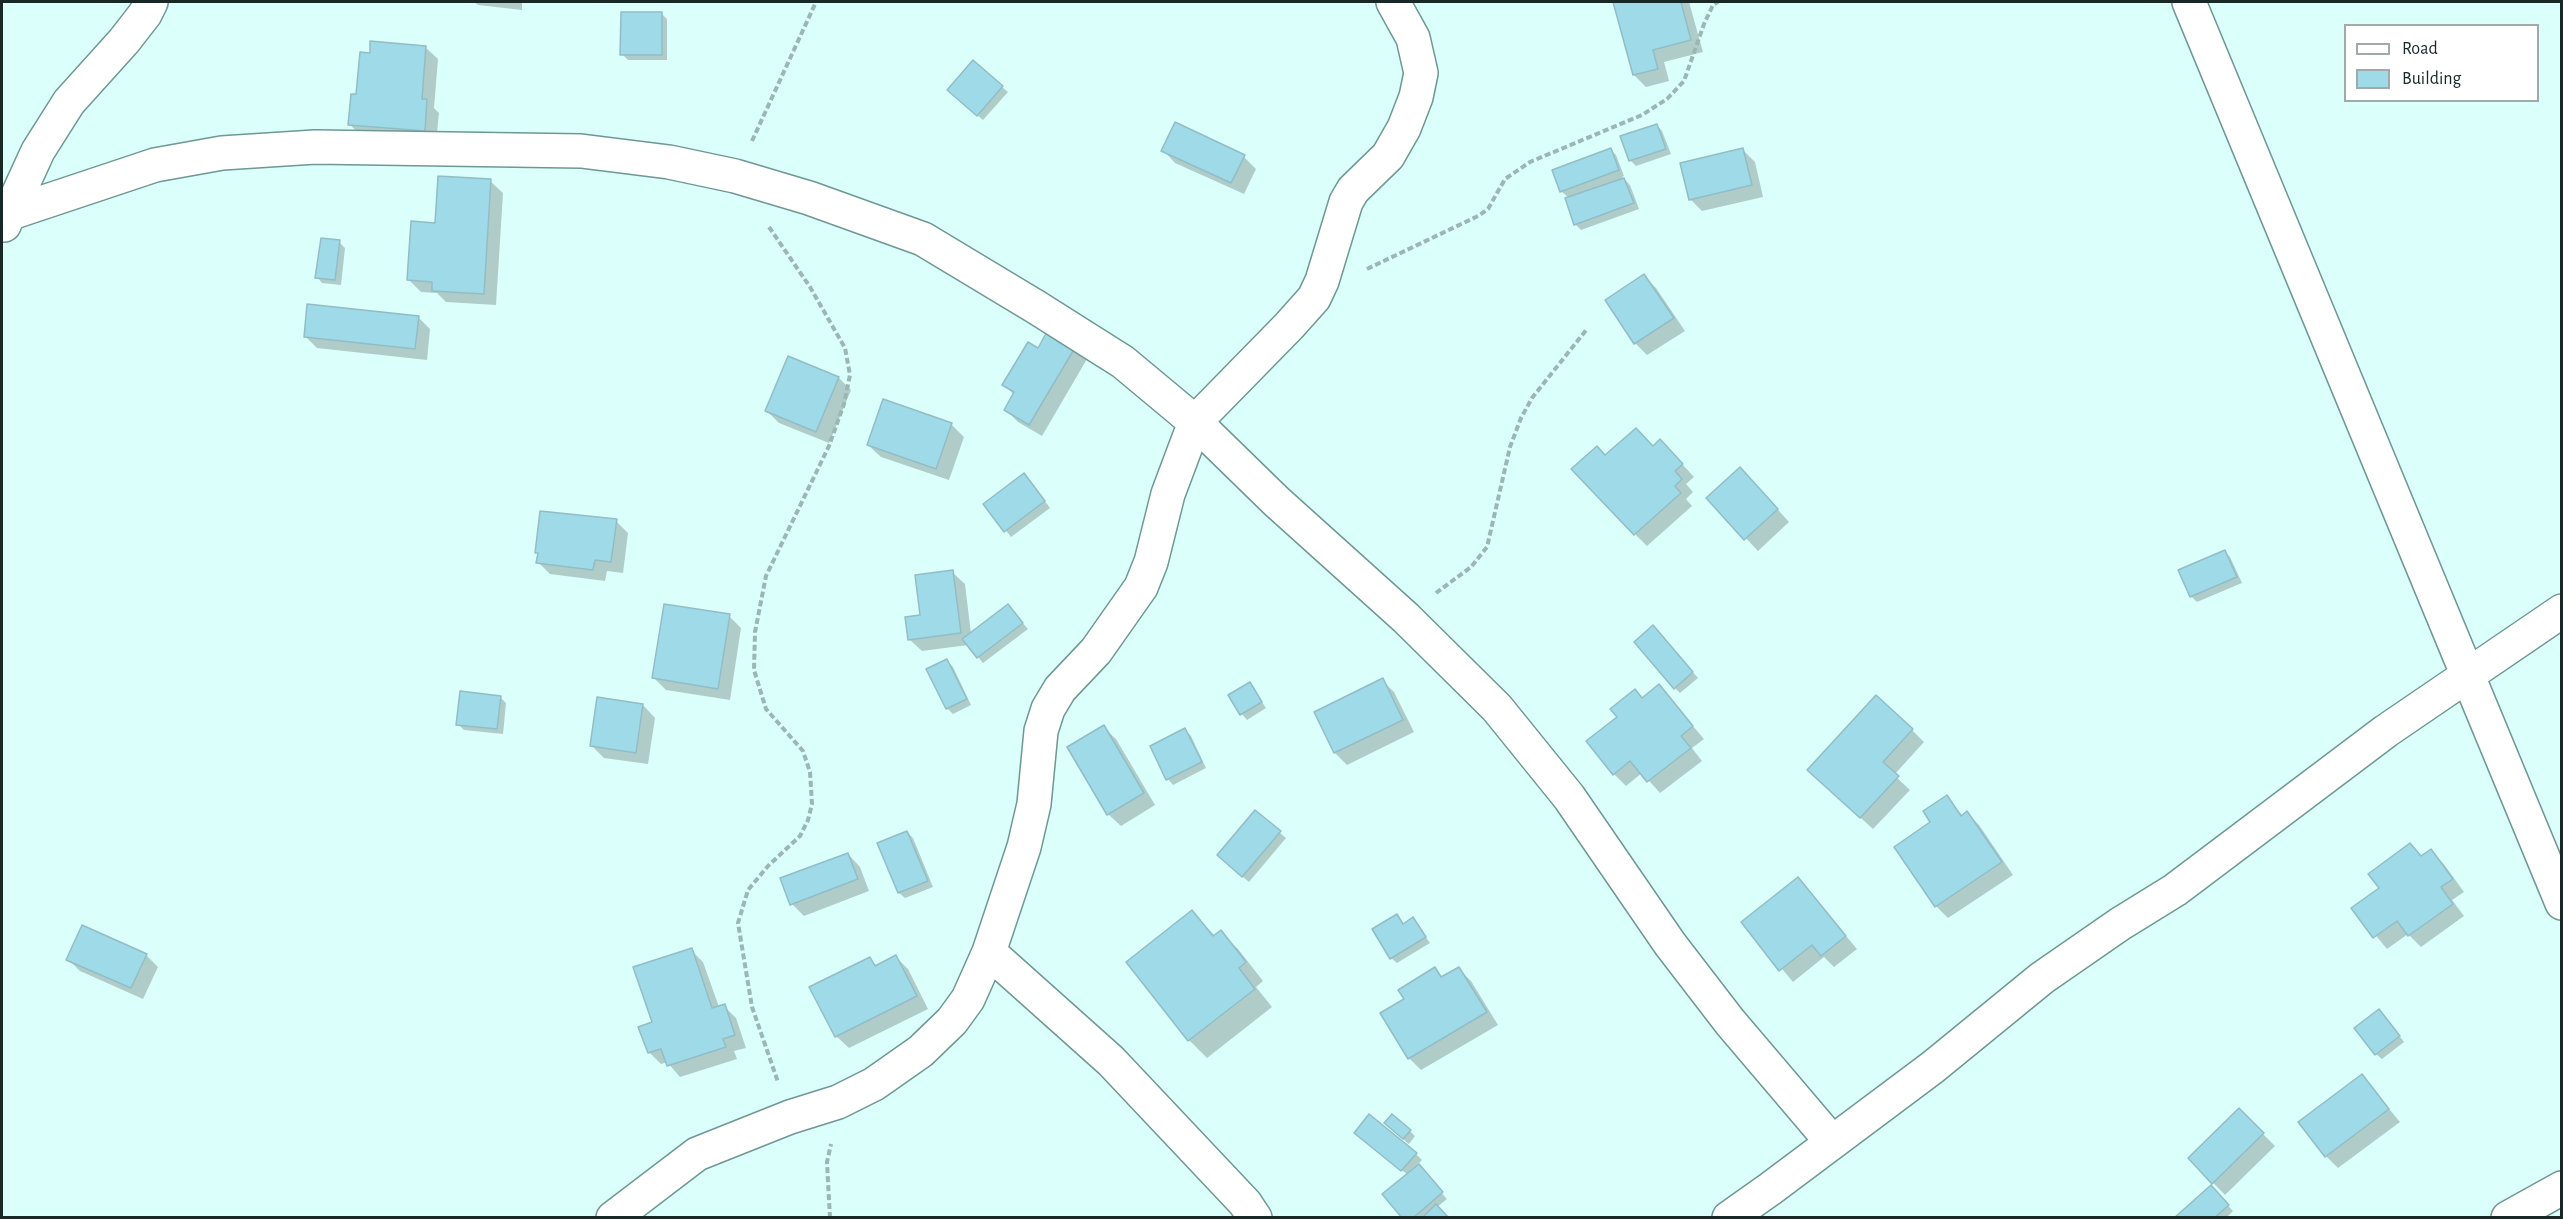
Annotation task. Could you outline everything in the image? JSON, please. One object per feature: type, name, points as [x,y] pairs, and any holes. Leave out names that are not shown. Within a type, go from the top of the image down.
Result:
[{"type":"street","points":[[5,225],[38,151],[69,102],[124,41],[145,14],[151,2]]},
{"type":"street","points":[[613,1218],[697,1154],[790,1117],[838,1102],[874,1084],[921,1051],[952,1021],[968,999],[989,952],[1024,847],[1034,804],[1041,731],[1048,709],[1060,689],[1096,651],[1141,586],[1151,562],[1168,494],[1195,422],[1314,298],[1322,281],[1346,202],[1353,190],[1388,156],[1404,128],[1416,98],[1420,73],[1413,38],[1393,2]]},
{"type":"street","points":[[2189,2],[2562,903]]},
{"type":"street","points":[[5,225],[155,165],[222,153],[315,147],[581,151],[669,162],[735,176],[809,198],[923,238],[1123,362],[1195,422],[1276,501],[1406,618],[1497,708],[1569,797],[1670,944],[1723,1014],[1832,1142]]},
{"type":"street","points":[[1729,1218],[1932,1067],[2042,978],[2120,924],[2175,890],[2218,855],[2386,731],[2562,611]]},
{"type":"street","points":[[989,952],[1111,1061],[1245,1203],[1255,1218]]},
{"type":"street","points":[[2508,1218],[2562,1188]]},
{"type":"path","points":[[790,1117],[752,1007],[738,923],[748,890],[768,866],[800,836],[808,820],[812,804],[810,772],[803,751],[766,709],[754,670],[755,632],[766,576],[829,446],[850,375],[845,348],[810,287],[735,176],[816,2]]},
{"type":"path","points":[[1314,298],[1382,261],[1478,216],[1492,204],[1505,179],[1530,162],[1642,116],[1667,99],[1684,81],[1704,24],[1713,5],[1718,2]]},
{"type":"path","points":[[1406,618],[1481,557],[1487,547],[1501,482],[1521,418],[1532,399],[1587,329]]},
{"type":"path","points":[[830,1218],[827,1162],[838,1102]]},
{"type":"building","points":[[1613,2],[1681,2],[1691,40],[1653,50],[1658,69],[1633,75]]},
{"type":"building","points":[[621,12],[662,12],[662,55],[620,55]]},
{"type":"building","points":[[370,41],[426,46],[422,99],[427,99],[425,131],[348,125],[351,94],[356,94],[360,52],[370,53]]},
{"type":"building","points":[[973,60],[1003,86],[977,116],[947,90]]},
{"type":"building","points":[[1175,122],[1245,155],[1231,183],[1161,151]]},
{"type":"building","points":[[1657,124],[1666,149],[1629,161],[1620,136]]},
{"type":"building","points":[[1611,148],[1619,170],[1560,192],[1552,170]]},
{"type":"building","points":[[1743,148],[1752,185],[1689,200],[1680,163]]},
{"type":"building","points":[[438,176],[491,179],[484,294],[432,291],[432,282],[407,280],[411,221],[435,223]]},
{"type":"building","points":[[1624,178],[1634,203],[1574,225],[1565,198]]},
{"type":"building","points":[[321,238],[340,240],[335,280],[315,278]]},
{"type":"building","points":[[1644,274],[1674,318],[1634,344],[1605,300]]},
{"type":"building","points":[[307,304],[419,316],[415,349],[304,337]]},
{"type":"building","points":[[1048,330],[1076,346],[1029,425],[1004,410],[1014,392],[1002,385],[1028,342],[1038,348]]},
{"type":"building","points":[[788,356],[839,377],[816,432],[765,411]]},
{"type":"building","points":[[883,399],[952,423],[936,469],[867,445]]},
{"type":"building","points":[[1636,428],[1653,446],[1660,439],[1683,464],[1675,471],[1682,479],[1675,486],[1681,493],[1634,535],[1571,469],[1597,446],[1605,455]]},
{"type":"building","points":[[1740,467],[1778,509],[1744,540],[1706,498]]},
{"type":"building","points":[[1024,473],[1045,501],[1004,532],[983,504]]},
{"type":"building","points":[[540,511],[617,519],[611,562],[595,560],[593,570],[536,563]]},
{"type":"building","points":[[2225,550],[2237,577],[2190,597],[2178,570]]},
{"type":"building","points":[[953,570],[961,633],[908,640],[905,617],[920,615],[915,575]]},
{"type":"building","points":[[664,604],[730,614],[718,689],[652,678]]},
{"type":"building","points":[[1008,604],[1023,623],[977,658],[962,639]]},
{"type":"building","points":[[1653,625],[1693,672],[1674,689],[1634,642]]},
{"type":"building","points":[[947,659],[967,699],[946,709],[926,669]]},
{"type":"building","points":[[1383,678],[1403,720],[1334,753],[1314,712]]},
{"type":"building","points":[[1250,682],[1262,702],[1240,715],[1228,695]]},
{"type":"building","points":[[1659,684],[1693,726],[1681,736],[1691,748],[1647,782],[1630,761],[1613,775],[1586,741],[1617,717],[1610,709],[1635,689],[1642,698]]},
{"type":"building","points":[[460,691],[501,696],[497,729],[456,725]]},
{"type":"building","points":[[1876,695],[1913,729],[1883,762],[1899,776],[1860,818],[1807,770]]},
{"type":"building","points":[[597,697],[643,704],[636,753],[590,746]]},
{"type":"building","points":[[1104,725],[1144,793],[1107,815],[1067,747]]},
{"type":"building","points":[[1185,728],[1202,762],[1166,780],[1150,746]]},
{"type":"building","points":[[1947,795],[1961,816],[1967,811],[2002,862],[1935,907],[1894,847],[1930,822],[1923,811]]},
{"type":"building","points":[[1255,810],[1281,831],[1242,877],[1217,855]]},
{"type":"building","points":[[907,831],[928,881],[898,893],[877,843]]},
{"type":"building","points":[[2410,843],[2421,856],[2431,849],[2453,879],[2441,887],[2453,904],[2408,936],[2397,921],[2373,938],[2351,908],[2379,888],[2368,874]]},
{"type":"building","points":[[848,853],[858,879],[790,905],[780,878]]},
{"type":"building","points":[[1798,877],[1846,936],[1821,956],[1812,945],[1779,971],[1741,922]]},
{"type":"building","points":[[1192,910],[1213,936],[1221,930],[1246,962],[1239,968],[1255,989],[1188,1041],[1126,962]]},
{"type":"building","points":[[1397,914],[1403,924],[1413,917],[1426,937],[1390,959],[1372,929]]},
{"type":"building","points":[[82,925],[147,954],[131,988],[66,960]]},
{"type":"building","points":[[692,948],[712,1008],[725,1004],[735,1035],[723,1039],[726,1047],[667,1066],[661,1049],[648,1053],[638,1027],[652,1022],[633,967]]},
{"type":"building","points":[[896,955],[917,996],[835,1037],[809,987],[870,957],[875,966]]},
{"type":"building","points":[[1435,967],[1441,977],[1459,967],[1487,1012],[1408,1059],[1380,1013],[1404,999],[1398,990]]},
{"type":"building","points":[[2379,1009],[2400,1036],[2375,1055],[2354,1028]]},
{"type":"building","points":[[2362,1074],[2389,1109],[2325,1157],[2298,1122]]},
{"type":"building","points":[[2239,1108],[2264,1133],[2212,1184],[2188,1158]]},
{"type":"building","points":[[1369,1114],[1417,1153],[1401,1171],[1354,1133]]},
{"type":"building","points":[[1392,1114],[1411,1130],[1403,1139],[1384,1123]]},
{"type":"building","points":[[1419,1164],[1443,1192],[1413,1218],[1402,1218],[1382,1194]]},
{"type":"building","points":[[2211,1185],[2229,1205],[2214,1218],[2174,1218]]},
{"type":"building","points":[[1436,1204],[1449,1218],[1422,1218]]}]
